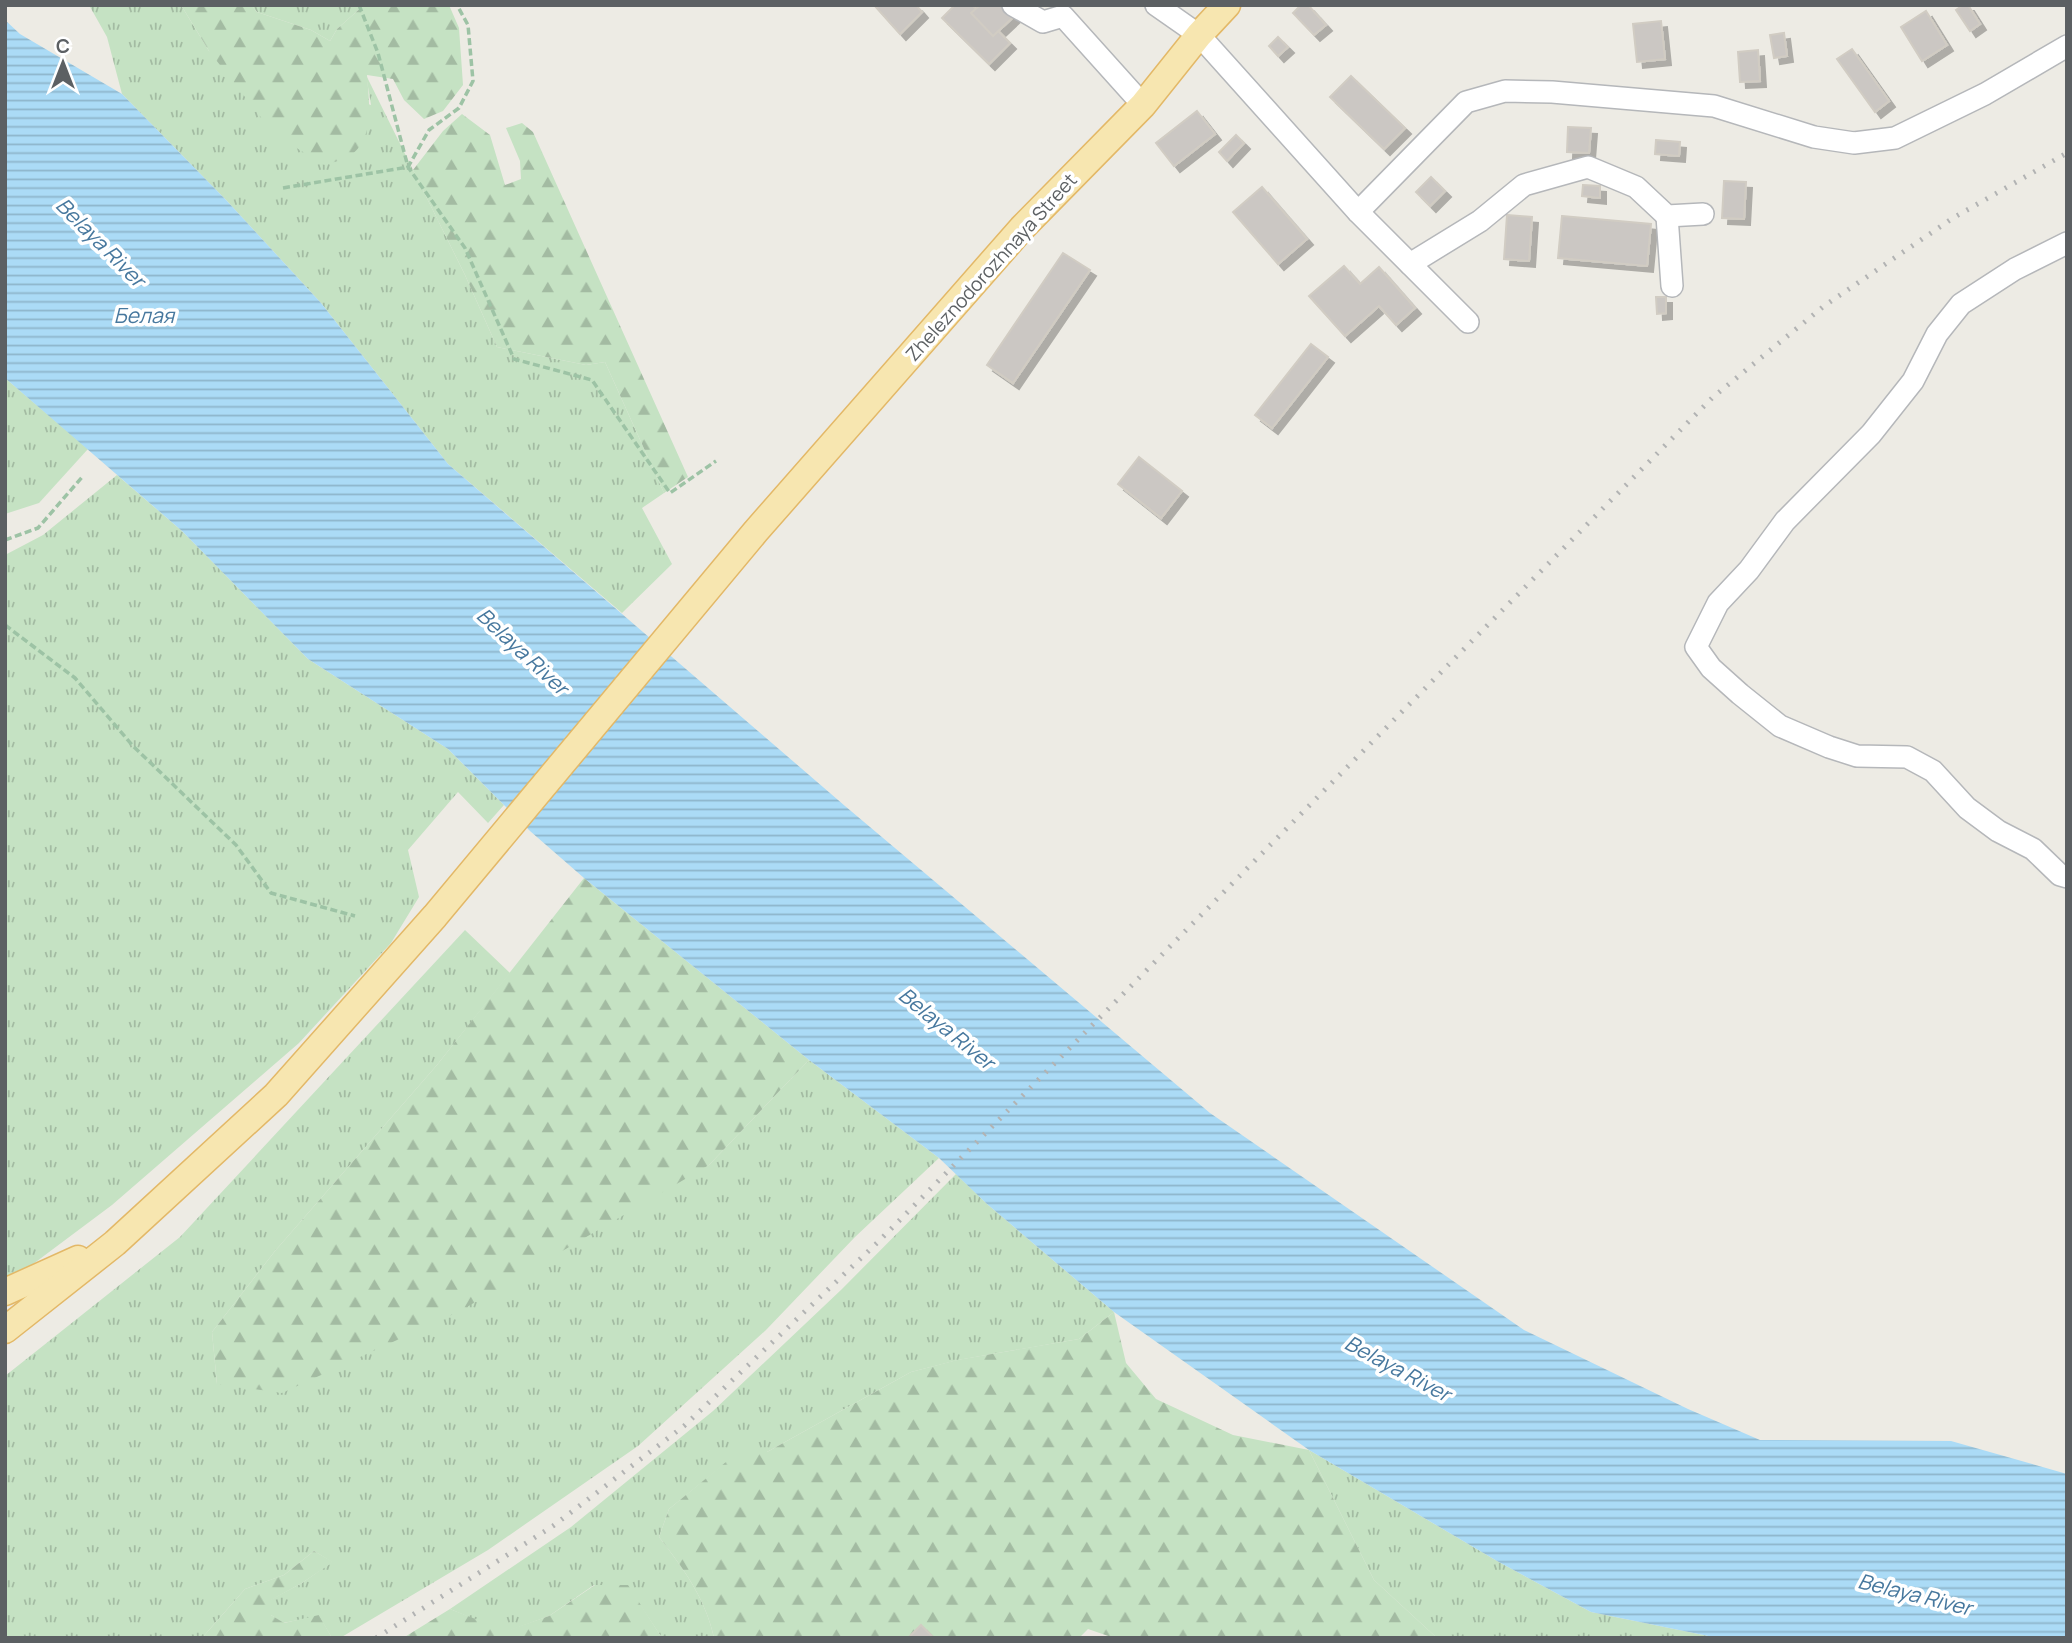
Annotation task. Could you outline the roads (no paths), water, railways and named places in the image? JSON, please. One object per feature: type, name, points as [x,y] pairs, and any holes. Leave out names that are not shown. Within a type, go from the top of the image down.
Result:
[{"type":"main road","name":"Zheleznodorozhnaya Street","points":[[115,1243],[276,1095],[435,916],[757,531],[1022,228],[1143,105],[1199,35],[1227,5]]},
{"type":"main road","points":[[5,1292],[115,1243]]},
{"type":"main road","points":[[5,1330],[115,1243]]},
{"type":"street","points":[[1013,5],[1043,22],[1071,11],[1143,105]]},
{"type":"street","points":[[1156,5],[1199,35],[1358,212],[1468,321]]},
{"type":"street","points":[[1358,212],[1466,102],[1505,91],[1552,92],[1714,106],[1814,136],[1854,143],[1895,138],[1985,94],[2067,46]]},
{"type":"street","points":[[1410,264],[1480,221],[1524,185],[1588,167],[1636,187],[1667,216],[1672,286]]},
{"type":"street","points":[[1667,216],[1703,214]]},
{"type":"street","points":[[2067,243],[2015,269],[1961,304],[1937,334],[1913,381],[1871,434],[1785,521],[1749,570],[1718,603],[1696,647],[1711,668],[1780,726],[1857,756],[1907,757],[1933,771],[1967,808],[1998,831],[2034,849],[2060,875],[2067,877]]},
{"type":"water","name":"Белая","points":[[5,20],[20,34],[122,94],[227,201],[321,303],[448,464],[845,806],[1210,1113],[1524,1330],[1688,1409],[1760,1440],[1951,1441],[2067,1474],[2067,1638],[1718,1638],[1591,1612],[1497,1561],[1309,1450],[1114,1312],[987,1204],[939,1158],[809,1060],[584,878],[530,831],[448,749],[308,659],[182,531],[5,378]]},
{"type":"railway","points":[[376,1638],[553,1526],[684,1426],[878,1242],[1712,398],[1824,306],[1953,218],[2067,153]]},
{"type":"water label","name":"Belaya River","points":[[101,242]]},
{"type":"water label","name":"Belaya River","points":[[523,651]]},
{"type":"water label","name":"Belaya River","points":[[947,1028]]},
{"type":"water label","name":"Belaya River","points":[[1398,1368]]},
{"type":"water label","name":"Belaya River","points":[[1915,1594]]}]
